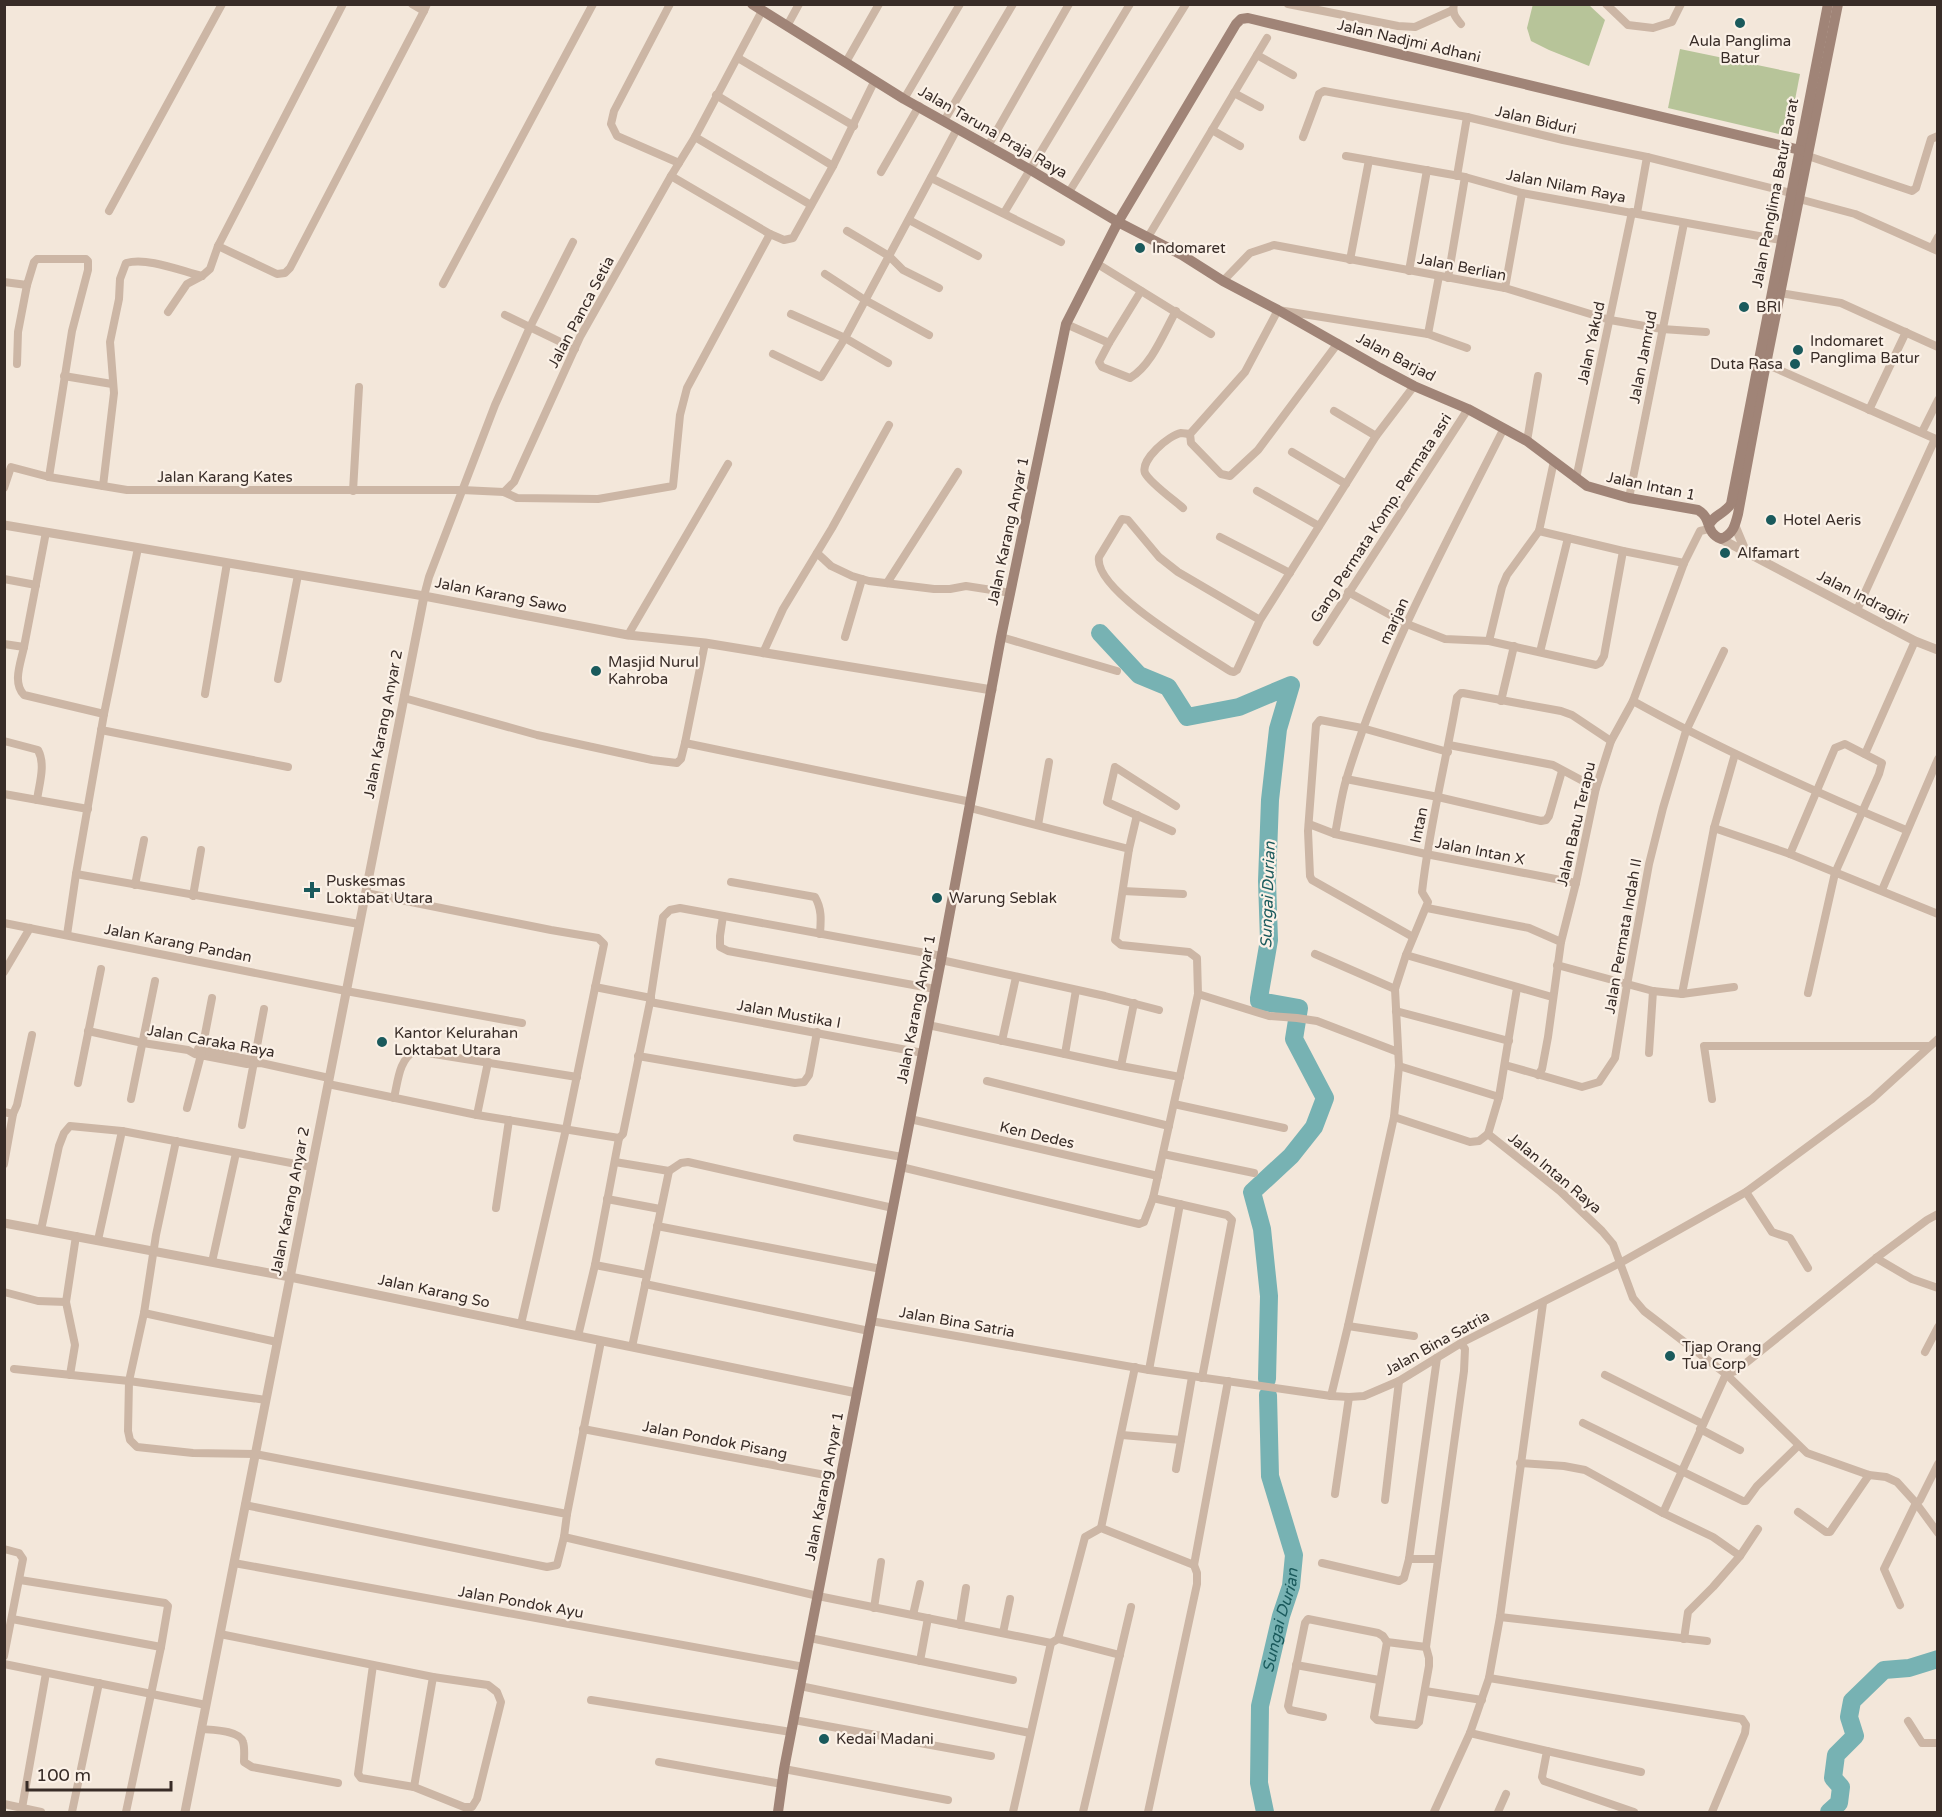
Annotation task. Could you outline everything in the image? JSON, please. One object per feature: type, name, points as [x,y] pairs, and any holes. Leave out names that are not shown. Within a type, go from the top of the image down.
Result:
[{"type":"main road","name":"Jalan Taruna Praja Raya","points":[[752,4],[904,99],[1118,222],[1182,255],[1223,282]]},
{"type":"main road","name":"Jalan Panglima Batur Barat","points":[[1735,526],[1780,293],[1795,196],[1817,84],[1828,4]]},
{"type":"main road","name":"Jalan Panglima Batur Barat","points":[[1817,84],[1838,4]]},
{"type":"main road","name":"Jalan Nadjmi Adhani","points":[[1118,222],[1236,24],[1248,18],[1804,153]]},
{"type":"main road","name":"Jalan Panglima Batur Barat","points":[[1709,526],[1713,519],[1731,504],[1781,240],[1795,196]]},
{"type":"main road","name":"Jalan Karang Anyar 1","points":[[777,1812],[1001,637],[1066,324],[1118,222]]},
{"type":"main road","name":"Jalan Barjad","points":[[1223,282],[1414,386],[1468,409],[1504,428],[1527,441],[1554,461]]},
{"type":"main road","name":"Jalan Intan 1","points":[[1554,461],[1587,486],[1629,498],[1698,510],[1704,514],[1709,526]]},
{"type":"main road","points":[[1709,526],[1712,534],[1721,539],[1729,535],[1735,526]]},
{"type":"street","points":[[109,211],[222,4]]},
{"type":"street","points":[[168,312],[187,284],[210,269],[218,246],[343,4]]},
{"type":"street","points":[[218,246],[277,274],[285,273],[290,268],[425,8],[412,4]]},
{"type":"street","points":[[444,284],[593,4]]},
{"type":"street","points":[[670,4],[614,111],[611,124],[617,136],[678,163]]},
{"type":"street","points":[[787,26],[799,4]]},
{"type":"street","points":[[846,62],[879,4]]},
{"type":"street","points":[[904,99],[960,4]]},
{"type":"street","points":[[944,122],[1013,4]]},
{"type":"street","points":[[988,146],[1069,4]]},
{"type":"street","points":[[1004,213],[1130,4]]},
{"type":"street","points":[[1069,192],[1186,4]]},
{"type":"street","points":[[1288,4],[1398,26],[1414,27],[1454,7],[1454,16],[1461,24]]},
{"type":"street","points":[[1606,4],[1628,25],[1653,28],[1672,22],[1681,4]]},
{"type":"street","name":"Jalan Panca Setia","points":[[504,492],[514,482],[575,349],[678,163],[695,137],[762,11]]},
{"type":"street","points":[[1148,237],[1267,38]]},
{"type":"street","points":[[1257,55],[1293,75]]},
{"type":"street","points":[[738,58],[854,126]]},
{"type":"street","points":[[671,176],[770,234],[784,240],[793,238],[854,126],[875,80]]},
{"type":"street","name":"Jalan Biduri","points":[[1303,137],[1319,94],[1324,91],[1467,117],[1647,157],[1855,214],[1935,250]]},
{"type":"street","points":[[1234,93],[1260,107]]},
{"type":"street","points":[[716,95],[833,166]]},
{"type":"street","points":[[881,172],[919,106]]},
{"type":"street","points":[[1428,334],[1443,277],[1461,176],[1467,117]]},
{"type":"street","points":[[773,354],[821,377],[845,338],[957,129]]},
{"type":"street","points":[[1212,129],[1240,146]]},
{"type":"street","points":[[1804,153],[1912,191],[1916,188],[1931,140],[1938,136]]},
{"type":"street","points":[[695,137],[811,205]]},
{"type":"street","name":"Jalan Nilam Raya","points":[[1346,156],[1461,176],[1522,193],[1781,240]]},
{"type":"street","name":"Jalan Yakud","points":[[1576,479],[1647,157]]},
{"type":"street","points":[[1350,260],[1369,160]]},
{"type":"street","points":[[1409,270],[1427,170]]},
{"type":"street","points":[[932,178],[1061,242]]},
{"type":"street","points":[[1505,288],[1522,193]]},
{"type":"street","points":[[909,220],[978,256]]},
{"type":"street","name":"Jalan Jamrud","points":[[1629,498],[1684,222]]},
{"type":"street","points":[[847,231],[889,256],[903,270],[939,288]]},
{"type":"street","points":[[462,490],[504,492],[517,498],[598,499],[673,486],[680,415],[687,388],[770,234]]},
{"type":"street","points":[[1935,250],[1938,237]]},
{"type":"street","points":[[424,596],[481,439],[530,327],[573,243]]},
{"type":"street","name":"Jalan Berlian","points":[[1223,282],[1250,253],[1274,245],[1505,288],[1610,320],[1662,329],[1706,332]]},
{"type":"street","points":[[17,364],[18,332],[34,262],[37,258],[86,259],[88,261],[64,376],[49,477]]},
{"type":"street","points":[[103,486],[114,393],[110,342],[119,299],[120,279],[126,262],[135,260],[202,276]]},
{"type":"street","points":[[1096,263],[1211,334]]},
{"type":"street","points":[[825,274],[865,300],[929,335]]},
{"type":"street","points":[[4,282],[27,285]]},
{"type":"street","points":[[1141,291],[1099,362],[1102,367],[1125,378],[1136,375],[1151,356],[1176,311]]},
{"type":"street","points":[[1780,293],[1841,303],[1938,347]]},
{"type":"street","points":[[1338,343],[1258,450],[1230,476],[1221,474],[1191,443],[1190,434],[1245,372],[1278,310],[1428,334],[1467,348]]},
{"type":"street","points":[[791,314],[845,338],[888,363]]},
{"type":"street","points":[[505,315],[575,349]]},
{"type":"street","points":[[1066,324],[1109,343]]},
{"type":"street","points":[[1869,410],[1906,332]]},
{"type":"street","points":[[1766,364],[1936,439],[1857,610]]},
{"type":"street","points":[[64,376],[112,384]]},
{"type":"street","points":[[1527,441],[1538,376]]},
{"type":"street","points":[[1260,621],[1178,572],[1159,557],[1128,520],[1122,519],[1099,556],[1098,563],[1106,580],[1134,608],[1230,671],[1237,670],[1260,621],[1319,526],[1376,436],[1414,386]]},
{"type":"street","points":[[353,491],[359,387]]},
{"type":"street","points":[[1922,432],[1938,400]]},
{"type":"street","name":"Gang Permata Komp. Permata asri","points":[[1317,642],[1468,409]]},
{"type":"street","points":[[1334,411],[1376,436]]},
{"type":"street","points":[[763,653],[783,609],[890,425]]},
{"type":"street","name":"marjan","points":[[1335,834],[1346,779],[1362,728],[1407,624],[1504,428]]},
{"type":"street","points":[[1183,508],[1150,479],[1145,472],[1145,465],[1164,442],[1179,434],[1190,434]]},
{"type":"street","points":[[1292,452],[1346,484]]},
{"type":"street","points":[[1490,640],[1502,587],[1539,531],[1554,461]]},
{"type":"street","points":[[628,634],[728,464]]},
{"type":"street","name":"Jalan Karang Kates","points":[[4,488],[8,466],[49,477],[127,490],[462,490]]},
{"type":"street","points":[[887,583],[958,472]]},
{"type":"street","points":[[1257,491],[1319,526]]},
{"type":"street","name":"Jalan Karang Sawo","points":[[4,525],[424,596],[628,634],[705,644],[992,690]]},
{"type":"street","name":"Jalan Batu Terapu","points":[[1538,1075],[1544,1058],[1561,942],[1596,788],[1611,741],[1633,702],[1684,563],[1700,531],[1709,526]]},
{"type":"street","points":[[1735,526],[1745,550]]},
{"type":"street","points":[[1539,531],[1684,563]]},
{"type":"street","points":[[46,532],[18,690],[24,695],[104,714]]},
{"type":"street","points":[[1220,537],[1290,573]]},
{"type":"street","points":[[1540,652],[1568,538]]},
{"type":"street","name":"Jalan Indragiri","points":[[1721,539],[1915,641],[1937,648]]},
{"type":"street","points":[[67,935],[101,730],[138,548]]},
{"type":"street","points":[[1348,592],[1407,624],[1445,639],[1490,640],[1596,665],[1604,656],[1623,551]]},
{"type":"street","points":[[817,553],[831,566],[862,579],[934,589],[966,586],[1011,593]]},
{"type":"street","points":[[205,694],[227,562]]},
{"type":"street","points":[[278,679],[298,574]]},
{"type":"street","points":[[4,579],[36,585]]},
{"type":"street","points":[[845,637],[862,579]]},
{"type":"street","name":"Jalan Karang Anyar 2","points":[[185,1812],[424,596]]},
{"type":"street","points":[[1001,637],[1117,671]]},
{"type":"street","points":[[1865,754],[1915,641]]},
{"type":"street","points":[[4,644],[24,647]]},
{"type":"street","points":[[404,698],[537,735],[666,763],[677,763],[681,759],[686,743],[705,644]]},
{"type":"street","points":[[1501,701],[1514,646]]},
{"type":"street","name":"Jalan Permata Indah II","points":[[1538,1075],[1582,1087],[1599,1082],[1615,1058],[1649,864],[1663,808],[1686,731],[1724,651]]},
{"type":"street","name":"Intan","points":[[1331,1396],[1394,1117],[1399,1066],[1395,989],[1428,902],[1422,892],[1426,855],[1449,749],[1457,697],[1461,693],[1561,711],[1572,715],[1611,741]]},
{"type":"street","points":[[1633,702],[1686,731],[1906,830]]},
{"type":"street","points":[[1413,937],[1312,880],[1310,876],[1309,824],[1317,721],[1362,728],[1449,749],[1552,765],[1596,788]]},
{"type":"street","points":[[101,730],[288,767]]},
{"type":"street","points":[[4,741],[38,750],[42,757],[43,764],[37,800]]},
{"type":"street","points":[[686,743],[970,805],[1129,849]]},
{"type":"street","points":[[1790,854],[1835,748],[1845,744],[1882,763],[1835,873],[1808,993]]},
{"type":"street","points":[[1682,994],[1714,828],[1736,754]]},
{"type":"street","points":[[1882,890],[1938,759]]},
{"type":"street","points":[[1038,825],[1049,762]]},
{"type":"street","points":[[1172,831],[1107,802],[1115,767],[1176,806]]},
{"type":"street","points":[[1346,779],[1541,821],[1546,820],[1549,816],[1562,771]]},
{"type":"street","points":[[4,794],[88,810]]},
{"type":"street","points":[[797,1138],[902,1162],[1140,1224],[1144,1222],[1153,1198],[1198,994],[1197,958],[1194,955],[1189,952],[1121,945],[1115,940],[1129,849],[1137,815]]},
{"type":"street","name":"Jalan Intan X","points":[[1309,824],[1335,834],[1426,855],[1576,883]]},
{"type":"street","points":[[1714,828],[1790,854],[1938,914]]},
{"type":"street","points":[[135,885],[144,840]]},
{"type":"street","points":[[193,896],[201,850]]},
{"type":"street","points":[[76,874],[359,924]]},
{"type":"street","points":[[732,882],[815,897],[820,905],[820,934]]},
{"type":"street","points":[[1123,891],[1183,894]]},
{"type":"street","points":[[366,893],[598,938],[604,944],[566,1129],[521,1324]]},
{"type":"street","points":[[578,1336],[595,1264],[619,1138],[623,1134],[650,1000],[663,917],[670,910],[680,908],[941,958],[1159,1010]]},
{"type":"street","points":[[1426,908],[1529,928],[1561,942]]},
{"type":"street","points":[[723,916],[720,947],[728,951],[935,989]]},
{"type":"street","name":"Jalan Karang Pandan","points":[[4,923],[346,991],[522,1023]]},
{"type":"street","points":[[4,972],[30,928]]},
{"type":"street","points":[[1315,954],[1395,989]]},
{"type":"street","points":[[1406,955],[1552,997]]},
{"type":"street","points":[[1557,965],[1653,991],[1682,994],[1734,987]]},
{"type":"street","points":[[78,1083],[101,969]]},
{"type":"street","points":[[1002,1041],[1016,977]]},
{"type":"street","points":[[131,1099],[155,981]]},
{"type":"street","name":"Jalan Mustika I","points":[[595,987],[650,1000],[923,1053]]},
{"type":"street","name":"Jalan Intan Raya","points":[[1517,988],[1499,1096],[1488,1134],[1560,1191],[1614,1244],[1633,1298],[1638,1305],[1726,1374],[1798,1446],[1815,1457],[1897,1482],[1938,1533]]},
{"type":"street","points":[[1065,1054],[1076,990]]},
{"type":"street","points":[[1649,1053],[1653,991]]},
{"type":"street","points":[[1198,994],[1269,1016],[1308,1019],[1398,1052]]},
{"type":"street","points":[[187,1108],[212,998]]},
{"type":"street","points":[[1121,1066],[1134,1003]]},
{"type":"street","points":[[242,1125],[256,1063],[264,1009]]},
{"type":"street","points":[[1396,1011],[1509,1041]]},
{"type":"street","points":[[928,1024],[1180,1077]]},
{"type":"street","name":"Jalan Caraka Raya","points":[[88,1031],[256,1063],[394,1098],[477,1115],[619,1138]]},
{"type":"street","points":[[638,1056],[795,1083],[804,1082],[809,1075],[816,1032]]},
{"type":"street","points":[[4,1164],[9,1113],[17,1105],[32,1035]]},
{"type":"street","name":"Jalan Bina Satria","points":[[645,1284],[870,1326],[1192,1377],[1331,1396],[1364,1396],[1399,1381],[1461,1343],[1620,1263],[1746,1192],[1872,1099],[1938,1039]]},
{"type":"street","points":[[1712,1099],[1704,1046],[1929,1046]]},
{"type":"street","points":[[394,1098],[403,1061],[408,1054],[415,1051],[577,1077]]},
{"type":"street","points":[[477,1115],[488,1062]]},
{"type":"street","points":[[1505,1065],[1538,1075]]},
{"type":"street","points":[[1399,1066],[1499,1096]]},
{"type":"street","points":[[987,1081],[1169,1126]]},
{"type":"street","points":[[1174,1104],[1284,1128]]},
{"type":"street","points":[[1394,1117],[1470,1142],[1479,1141],[1488,1134]]},
{"type":"street","name":"Ken Dedes","points":[[910,1119],[1158,1176]]},
{"type":"street","points":[[496,1208],[509,1120]]},
{"type":"street","points":[[41,1230],[59,1146],[64,1133],[70,1126],[122,1131],[312,1167]]},
{"type":"street","points":[[98,1240],[122,1131]]},
{"type":"street","points":[[176,1141],[129,1381],[128,1431],[130,1440],[136,1447],[194,1453],[255,1454],[567,1514]]},
{"type":"street","points":[[212,1262],[236,1153]]},
{"type":"street","points":[[1163,1154],[1254,1173]]},
{"type":"street","points":[[615,1162],[669,1171]]},
{"type":"street","points":[[632,1347],[669,1171],[681,1163],[688,1162],[893,1208]]},
{"type":"street","points":[[1746,1192],[1772,1232],[1790,1238],[1808,1268]]},
{"type":"street","points":[[1153,1198],[1227,1215],[1232,1220],[1202,1378]]},
{"type":"street","points":[[607,1199],[660,1209]]},
{"type":"street","points":[[1149,1370],[1180,1204]]},
{"type":"street","points":[[1663,1513],[1726,1374],[1736,1371],[1876,1258],[1938,1214]]},
{"type":"street","name":"Jalan Karang So","points":[[4,1223],[290,1277],[857,1392]]},
{"type":"street","points":[[657,1226],[881,1269]]},
{"type":"street","points":[[70,1375],[75,1345],[66,1302],[76,1236]]},
{"type":"street","points":[[1876,1258],[1912,1279],[1938,1288]]},
{"type":"street","points":[[595,1264],[647,1275]]},
{"type":"street","points":[[4,1292],[38,1301],[66,1302]]},
{"type":"street","points":[[1434,1812],[1470,1733],[1489,1678],[1500,1617],[1543,1303]]},
{"type":"street","points":[[144,1313],[277,1342]]},
{"type":"street","points":[[1348,1326],[1414,1336]]},
{"type":"street","points":[[1925,1352],[1938,1327]]},
{"type":"street","points":[[245,1505],[547,1567],[556,1565],[564,1537],[601,1341]]},
{"type":"street","points":[[1323,1717],[1289,1709],[1296,1665],[1305,1623],[1308,1619],[1378,1633],[1383,1636],[1387,1642],[1374,1717],[1377,1720],[1416,1725],[1419,1722],[1429,1658],[1426,1647],[1464,1371],[1465,1349],[1461,1343]]},
{"type":"street","points":[[1322,1563],[1401,1581],[1404,1578],[1409,1559],[1437,1358]]},
{"type":"street","points":[[1101,1528],[1135,1367]]},
{"type":"street","points":[[14,1369],[129,1381],[266,1400]]},
{"type":"street","points":[[1605,1375],[1740,1450]]},
{"type":"street","points":[[1176,1469],[1192,1377]]},
{"type":"street","points":[[1148,1812],[1197,1584],[1194,1565],[1228,1381]]},
{"type":"street","points":[[1386,1500],[1399,1381]]},
{"type":"street","points":[[1335,1494],[1349,1397]]},
{"type":"street","points":[[1583,1423],[1745,1502],[1757,1486],[1798,1446]]},
{"type":"street","name":"Jalan Pondok Pisang","points":[[583,1429],[841,1478]]},
{"type":"street","points":[[1122,1435],[1181,1440]]},
{"type":"street","points":[[1520,1463],[1585,1470],[1663,1513],[1713,1537],[1740,1556]]},
{"type":"street","points":[[1900,1605],[1884,1569],[1938,1464]]},
{"type":"street","points":[[1798,1512],[1826,1532],[1830,1532],[1869,1475]]},
{"type":"street","points":[[1013,1812],[1030,1733],[1083,1541],[1089,1534],[1101,1528],[1194,1565]]},
{"type":"street","points":[[1684,1638],[1688,1612],[1740,1556],[1758,1529]]},
{"type":"street","points":[[564,1537],[874,1608],[1120,1655]]},
{"type":"street","points":[[4,1549],[19,1553],[23,1559],[4,1656]]},
{"type":"street","points":[[1409,1559],[1438,1559]]},
{"type":"street","points":[[874,1608],[881,1562]]},
{"type":"street","name":"Jalan Pondok Ayu","points":[[234,1563],[804,1666]]},
{"type":"street","points":[[20,1580],[165,1604],[168,1610],[126,1812]]},
{"type":"street","points":[[913,1616],[920,1584]]},
{"type":"street","points":[[960,1625],[966,1588]]},
{"type":"street","points":[[1003,1633],[1010,1599]]},
{"type":"street","points":[[1083,1812],[1131,1607]]},
{"type":"street","points":[[1500,1617],[1707,1641]]},
{"type":"street","points":[[920,1661],[928,1618]]},
{"type":"street","points":[[12,1619],[161,1647]]},
{"type":"street","points":[[220,1634],[488,1686],[497,1692],[501,1702],[477,1799],[472,1807],[464,1807],[414,1787],[364,1780],[358,1774],[373,1665]]},
{"type":"street","points":[[810,1638],[1013,1680]]},
{"type":"street","points":[[1387,1642],[1426,1647]]},
{"type":"street","points":[[4,1664],[206,1705]]},
{"type":"street","points":[[1296,1665],[1379,1680]]},
{"type":"street","points":[[22,1808],[46,1672]]},
{"type":"street","points":[[414,1787],[433,1677]]},
{"type":"street","points":[[1489,1678],[1742,1719],[1746,1725],[1745,1733],[1712,1812]]},
{"type":"street","points":[[72,1812],[99,1683]]},
{"type":"street","points":[[800,1686],[1030,1733]]},
{"type":"street","points":[[1425,1691],[1482,1700]]},
{"type":"street","points":[[591,1700],[791,1732]]},
{"type":"street","points":[[794,1720],[991,1756]]},
{"type":"street","points":[[1908,1721],[1922,1743],[1938,1743]]},
{"type":"street","points":[[201,1729],[239,1736],[243,1741],[244,1762],[252,1767],[339,1784]]},
{"type":"street","points":[[1470,1733],[1641,1772]]},
{"type":"street","points":[[1547,1751],[1542,1777],[1544,1781],[1634,1812]]},
{"type":"street","points":[[659,1762],[782,1784]]},
{"type":"street","points":[[784,1769],[948,1800]]},
{"type":"street","points":[[1498,1812],[1506,1794]]},
{"type":"street","points":[[4,1804],[41,1812]]},
{"type":"green space","points":[[1533,4],[1589,5],[1605,20],[1589,66],[1531,41],[1527,28]]},
{"type":"green space","points":[[1680,49],[1800,74],[1788,136],[1668,108]]},
{"type":"waterway","name":"Sungai Durian","points":[[1100,633],[1139,675],[1168,687],[1187,717],[1239,707],[1291,685],[1278,729],[1270,800],[1267,881],[1269,940],[1259,1001],[1299,1008],[1294,1039],[1325,1098],[1314,1127],[1291,1156],[1252,1192],[1262,1229],[1269,1296],[1267,1379]]},
{"type":"waterway","name":"Sungai Durian","points":[[1265,1812],[1259,1783],[1260,1706],[1281,1616],[1291,1586],[1294,1555],[1270,1476],[1268,1395]]},
{"type":"waterway","points":[[1829,1812],[1839,1803],[1841,1787],[1833,1778],[1836,1755],[1855,1736],[1849,1717],[1852,1701],[1884,1670],[1909,1668],[1938,1659]]},
{"type":"place","name":"Aula Panglima Batur","points":[[1740,23]]},
{"type":"place","name":"Indomaret","points":[[1140,248]]},
{"type":"place","name":"BRI","points":[[1744,307]]},
{"type":"place","name":"Indomaret Panglima Batur","points":[[1798,350]]},
{"type":"place","name":"Duta Rasa","points":[[1795,364]]},
{"type":"place","name":"Hotel Aeris","points":[[1771,520]]},
{"type":"place","name":"Alfamart","points":[[1725,553]]},
{"type":"place","name":"Masjid Nurul Kahroba","points":[[596,671]]},
{"type":"place","name":"Puskesmas Loktabat Utara","points":[[312,890]]},
{"type":"place","name":"Warung Seblak","points":[[937,898]]},
{"type":"place","name":"Kantor Kelurahan Loktabat Utara","points":[[382,1042]]},
{"type":"place","name":"Tjap Orang Tua Corp","points":[[1670,1356]]},
{"type":"place","name":"Kedai Madani","points":[[824,1739]]}]
